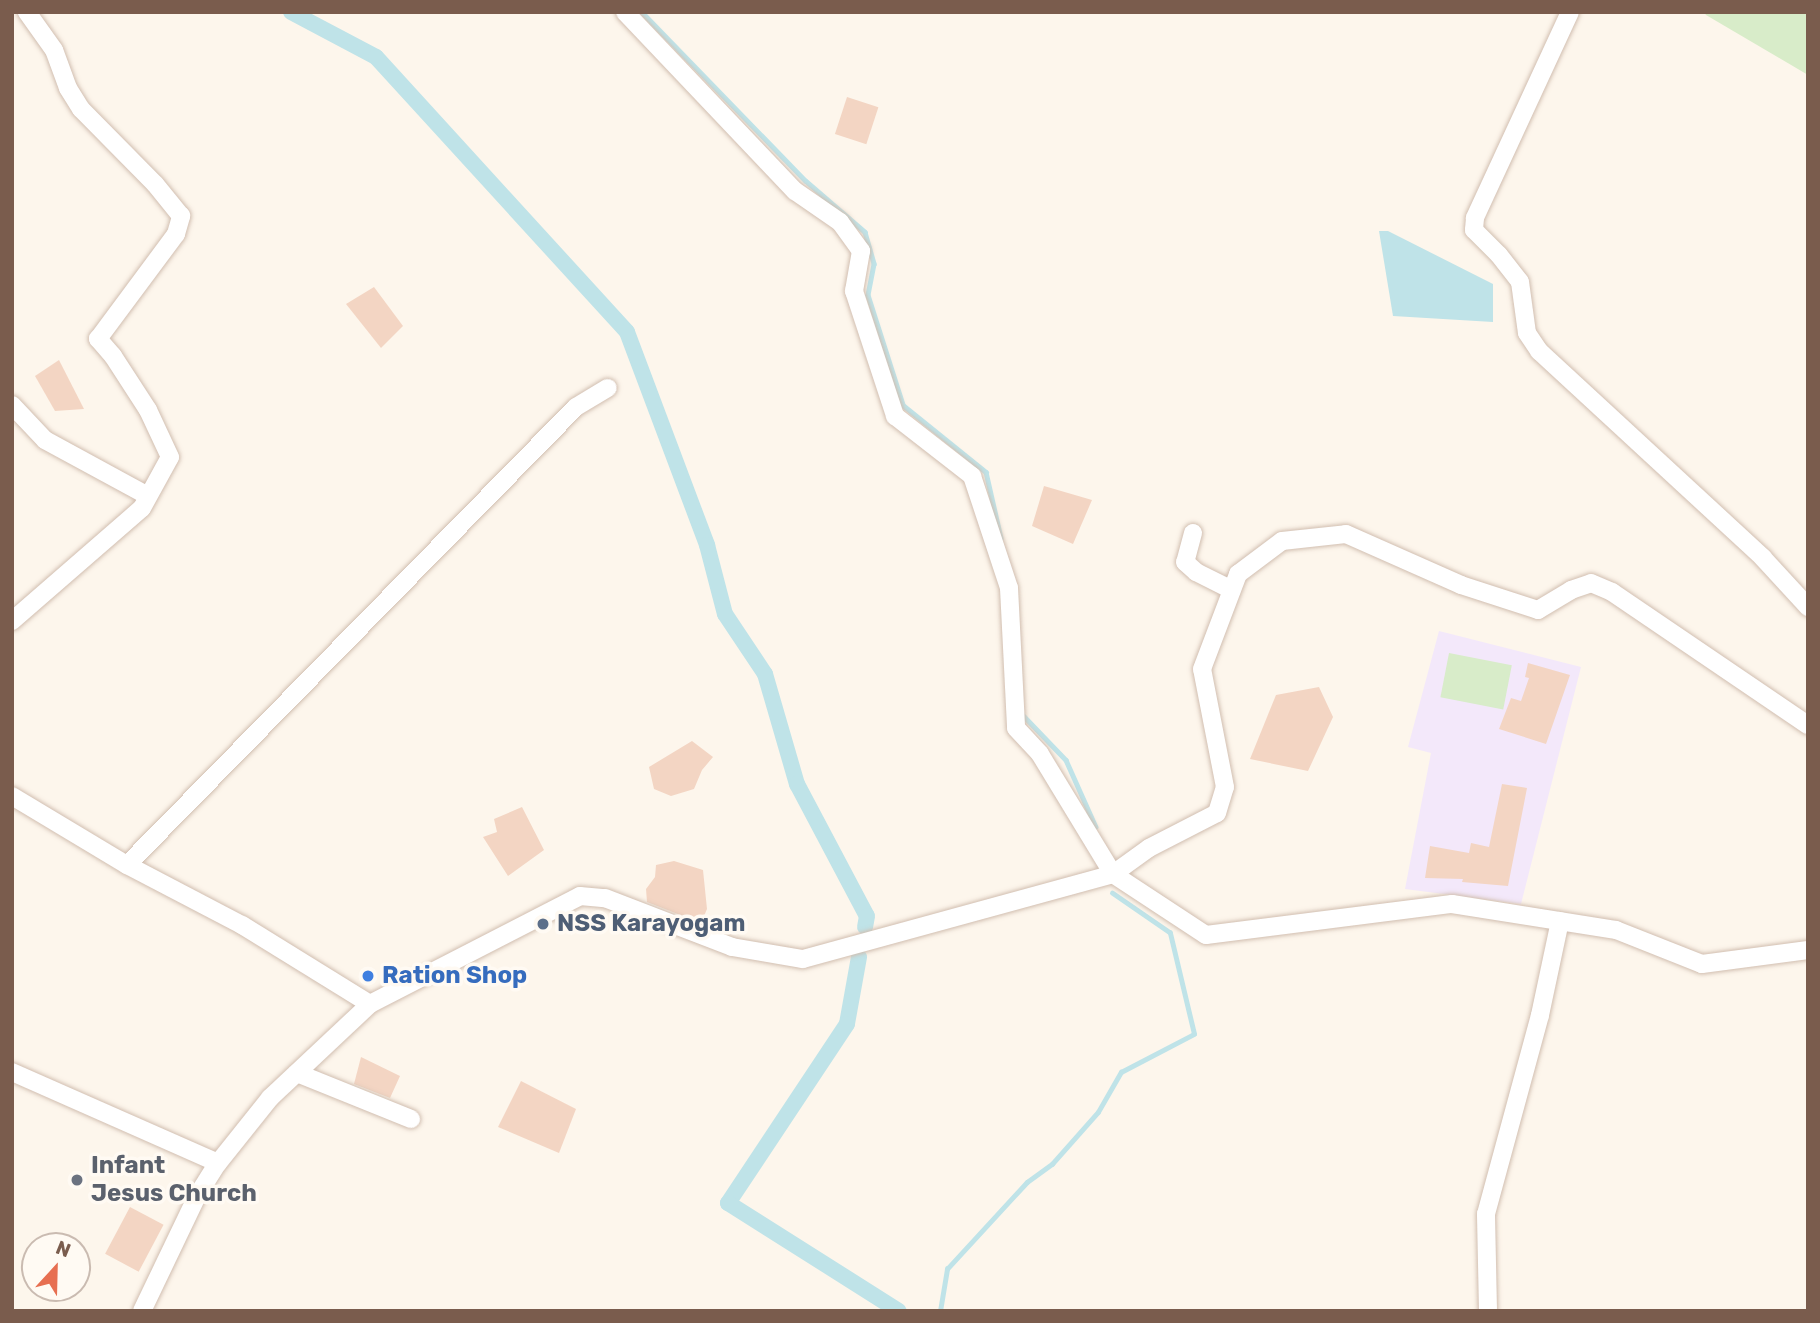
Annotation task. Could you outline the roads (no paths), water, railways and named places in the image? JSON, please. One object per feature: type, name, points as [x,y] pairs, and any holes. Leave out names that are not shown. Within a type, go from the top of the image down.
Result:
[{"type":"street","points":[[12,621],[142,508],[170,457],[148,410],[113,356],[98,339],[176,234],[181,216],[155,184],[81,109],[68,88],[54,50],[27,12]]},
{"type":"street","points":[[625,12],[795,191],[840,222],[861,251],[854,291],[895,416],[972,476],[1009,588],[1016,728],[1040,754],[1113,874],[1206,935],[1452,904],[1616,930],[1702,964],[1808,950]]},
{"type":"street","points":[[1570,12],[1475,218],[1474,230],[1499,255],[1520,282],[1527,333],[1539,351],[1763,558],[1808,607]]},
{"type":"street","points":[[127,865],[576,407],[608,388]]},
{"type":"street","points":[[12,405],[45,440],[148,496]]},
{"type":"street","points":[[1193,533],[1185,562],[1196,572],[1232,590]]},
{"type":"street","points":[[142,1311],[197,1196],[218,1163],[270,1098],[370,1004],[580,895],[605,898],[732,947],[803,959],[1113,874],[1149,848],[1217,813],[1225,787],[1202,669],[1238,574],[1282,541],[1346,534],[1461,585],[1538,610],[1571,590],[1591,583],[1612,593],[1808,725]]},
{"type":"street","points":[[12,796],[127,865],[242,925],[370,1004]]},
{"type":"street","points":[[1488,1311],[1486,1214],[1540,1015],[1560,921]]},
{"type":"street","points":[[12,1072],[218,1163]]},
{"type":"street","points":[[297,1073],[411,1119]]},
{"type":"water","points":[[1379,231],[1388,231],[1493,284],[1493,322],[1393,316]]},
{"type":"waterway","points":[[291,12],[376,57],[627,332],[707,545],[725,614],[765,674],[797,784],[867,916],[865,927]]},
{"type":"waterway","points":[[642,12],[806,181],[865,232],[874,264],[868,295],[903,405],[986,472],[1001,538]]},
{"type":"waterway","points":[[1021,713],[1066,760],[1096,827]]},
{"type":"waterway","points":[[940,1311],[947,1269],[1027,1182],[1052,1164],[1098,1112],[1121,1072],[1194,1034],[1170,933],[1112,893]]},
{"type":"waterway","points":[[859,957],[847,1024],[728,1203],[899,1311]]},
{"type":"place","name":"NSS Karayogam","points":[[543,924]]},
{"type":"place","name":"Ration Shop","points":[[368,976]]},
{"type":"place","name":"Infant Jesus Church","points":[[77,1180]]}]
